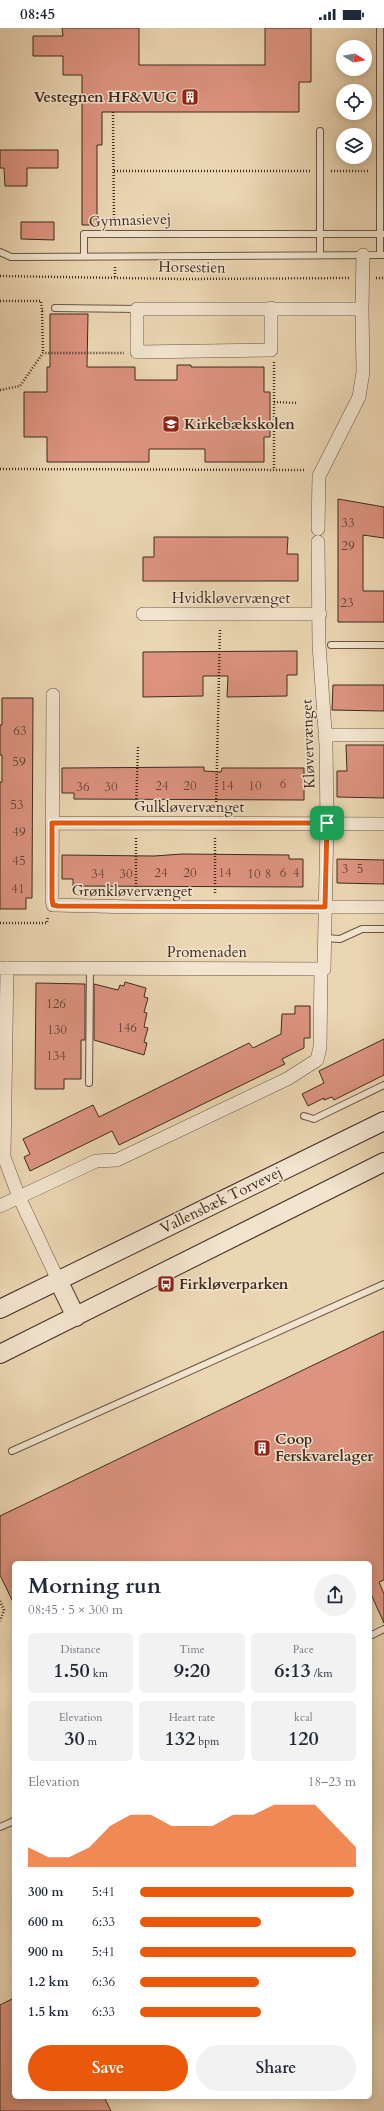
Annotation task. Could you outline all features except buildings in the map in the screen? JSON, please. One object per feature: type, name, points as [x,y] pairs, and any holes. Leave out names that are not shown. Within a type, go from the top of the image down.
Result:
[{"type":"street","points":[[318,528],[319,476],[359,397],[363,372],[363,255]]},
{"type":"street","points":[[271,308],[271,350],[137,352],[137,309],[271,308],[362,308]]},
{"type":"street","name":"Kløvervænget","points":[[318,542],[320,614],[319,645],[325,735],[327,823],[322,969]]},
{"type":"street","name":"Hvidkløvervænget","points":[[143,614],[320,614]]},
{"type":"street","name":"Grønkløvervænget","points":[[52,696],[53,905],[120,907],[384,908]]},
{"type":"street","points":[[325,735],[384,735]]},
{"type":"street","name":"Gulkløvervænget","points":[[52,823],[384,824]]},
{"type":"street","points":[[3,968],[4,1157],[19,1197],[76,1317]]},
{"type":"street","name":"Promenaden","points":[[3,968],[322,969]]},
{"type":"street","points":[[0,1206],[96,1161],[117,1160],[287,1079],[317,1060],[320,1047],[322,969]]},
{"type":"street","name":"Vallensbæk Torvevej","points":[[0,1309],[384,1121]]},
{"type":"street","points":[[0,1354],[384,1162]]},
{"type":"lane","points":[[0,252],[10,257],[382,255],[380,193],[380,28]]},
{"type":"lane","points":[[320,131],[320,255]]},
{"type":"lane","name":"Gymnasievej","points":[[84,256],[84,234],[382,234]]},
{"type":"lane","points":[[55,308],[137,309]]},
{"type":"lane","points":[[331,645],[384,645]]},
{"type":"lane","points":[[324,938],[340,939],[362,929],[384,929]]},
{"type":"lane","points":[[89,1083],[90,968]]},
{"type":"lane","points":[[304,1116],[314,1119],[384,1085]]},
{"type":"lane","points":[[12,1451],[384,1284]]},
{"type":"lane","points":[[372,1635],[384,1629]]},
{"type":"lane","points":[[0,1827],[12,1822]]},
{"type":"path","points":[[113,112],[114,234]]},
{"type":"path","points":[[114,171],[380,171]]},
{"type":"path","points":[[115,256],[115,277]]},
{"type":"path","name":"Horsestien","points":[[0,276],[190,279],[384,278]]},
{"type":"path","points":[[0,301],[41,301],[43,353],[20,386],[0,390]]},
{"type":"path","points":[[42,311],[55,308]]},
{"type":"path","points":[[43,353],[137,352]]},
{"type":"path","points":[[266,362],[274,362],[274,470]]},
{"type":"path","points":[[274,402],[298,403]]},
{"type":"path","points":[[0,469],[306,470]]},
{"type":"path","points":[[216,760],[220,614]]},
{"type":"path","points":[[0,923],[47,923],[48,913],[53,905]]},
{"type":"path","points":[[0,1601],[4,1610],[0,1621]]},
{"type":"place","name":"Vestegnen HF&VUC","points":[[190,97]]},
{"type":"place","name":"Kirkebækskolen","points":[[171,424]]},
{"type":"place","name":"Firkløverparken","points":[[166,1284]]},
{"type":"place","name":"Coop Ferskvarelager","points":[[262,1448]]},
{"type":"route","points":[[52,823],[327,823],[325,907],[135,907],[53,905],[52,823]]}]
